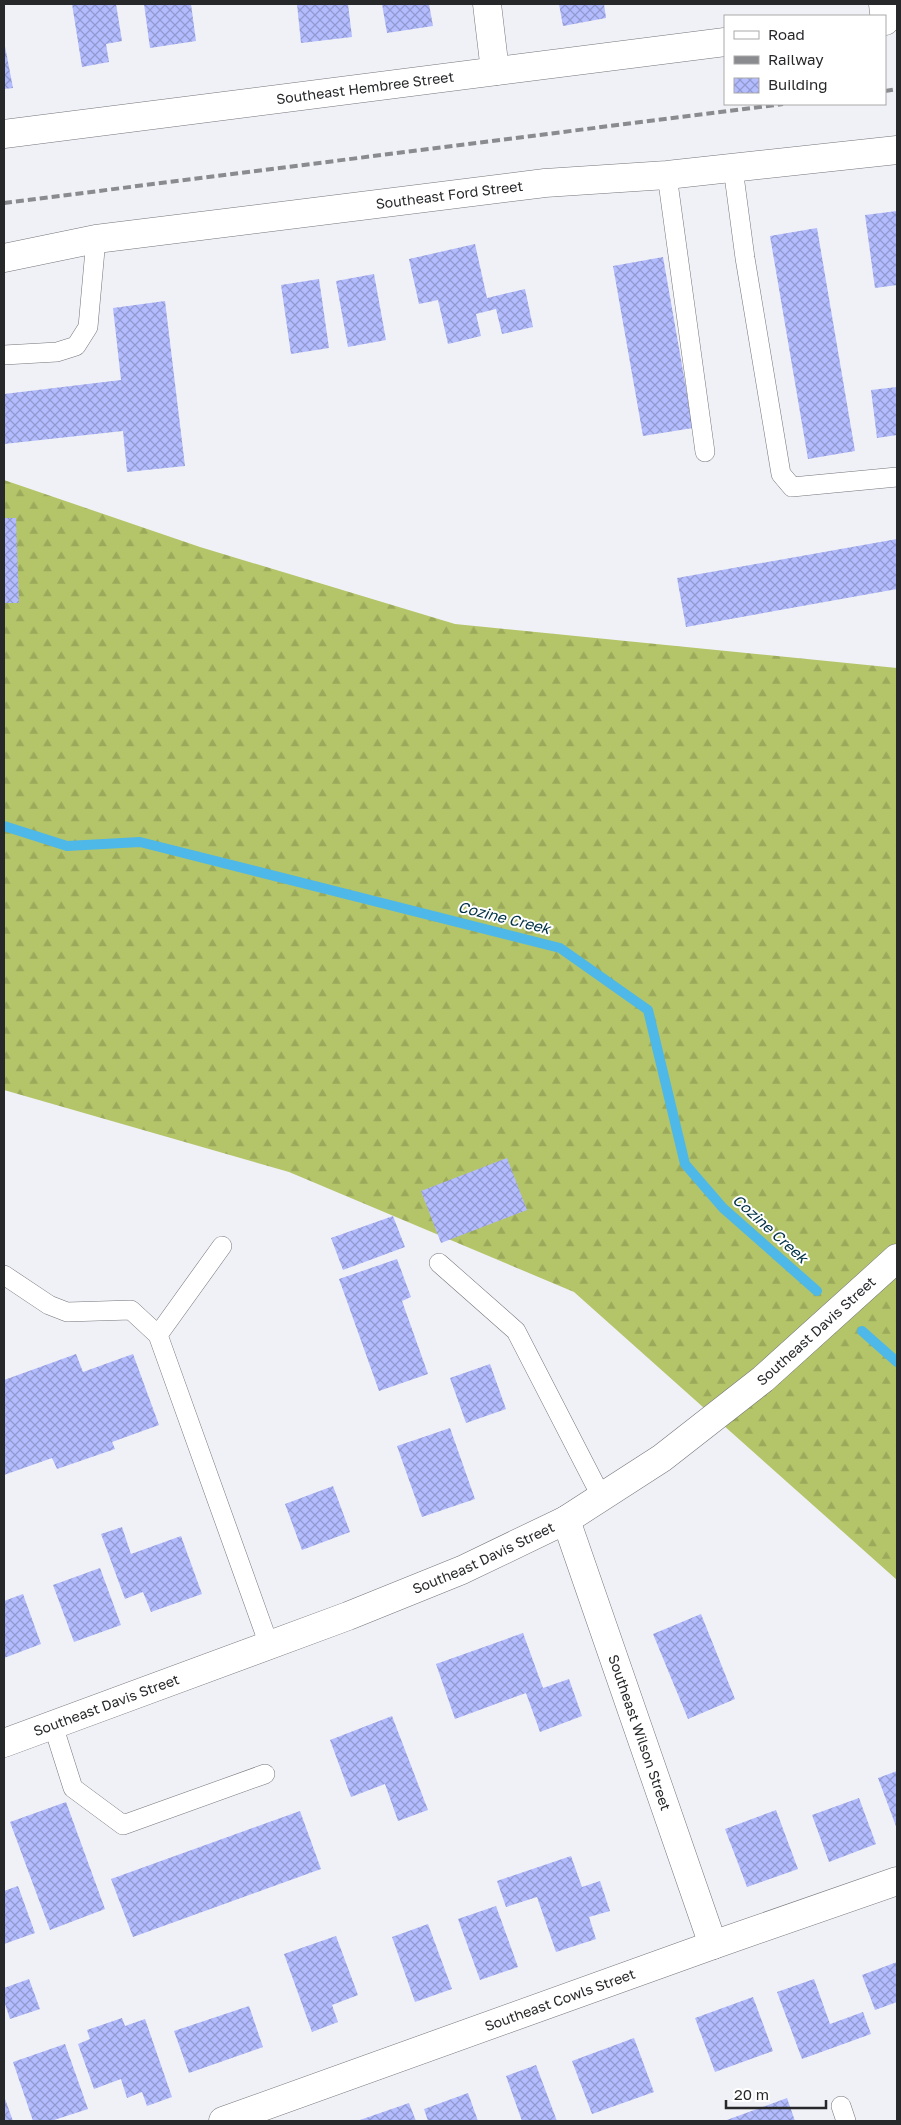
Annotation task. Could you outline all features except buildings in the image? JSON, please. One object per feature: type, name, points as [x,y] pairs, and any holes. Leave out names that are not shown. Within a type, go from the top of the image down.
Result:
[{"type":"street","points":[[487,4],[495,71]]},
{"type":"street","name":"Southeast Hembree Street","points":[[4,134],[724,42]]},
{"type":"street","name":"Southeast Ford Street","points":[[4,258],[96,239],[545,183],[667,175],[897,150]]},
{"type":"street","name":"Southeast Davis Street","points":[[4,1743],[348,1616],[462,1570],[566,1520],[662,1458],[764,1380],[897,1258]]},
{"type":"street","name":"Southeast Wilson Street","points":[[566,1520],[713,1945]]},
{"type":"street","name":"Southeast Cowls Street","points":[[223,2121],[897,1881]]},
{"type":"lane","points":[[732,168],[781,474],[792,487],[897,477]]},
{"type":"lane","points":[[667,175],[705,452]]},
{"type":"lane","points":[[4,355],[57,352],[76,346],[88,327],[96,239]]},
{"type":"lane","points":[[158,1334],[222,1246]]},
{"type":"lane","points":[[439,1263],[516,1331],[601,1496]]},
{"type":"lane","points":[[4,1274],[49,1306],[68,1312],[131,1310],[158,1334],[268,1646]]},
{"type":"lane","points":[[53,1725],[73,1788],[123,1825],[265,1774]]},
{"type":"green space","points":[[4,480],[200,547],[455,624],[897,668],[897,1580],[574,1292],[289,1172],[4,1090]]},
{"type":"waterway","name":"Cozine Creek","points":[[4,826],[67,846],[140,842],[560,948],[648,1010],[685,1164],[723,1208],[817,1291]]},
{"type":"waterway","name":"Cozine Creek","points":[[862,1331],[897,1362]]},
{"type":"railway","points":[[886,91],[897,89]]},
{"type":"railway","points":[[4,203],[775,105]]}]
